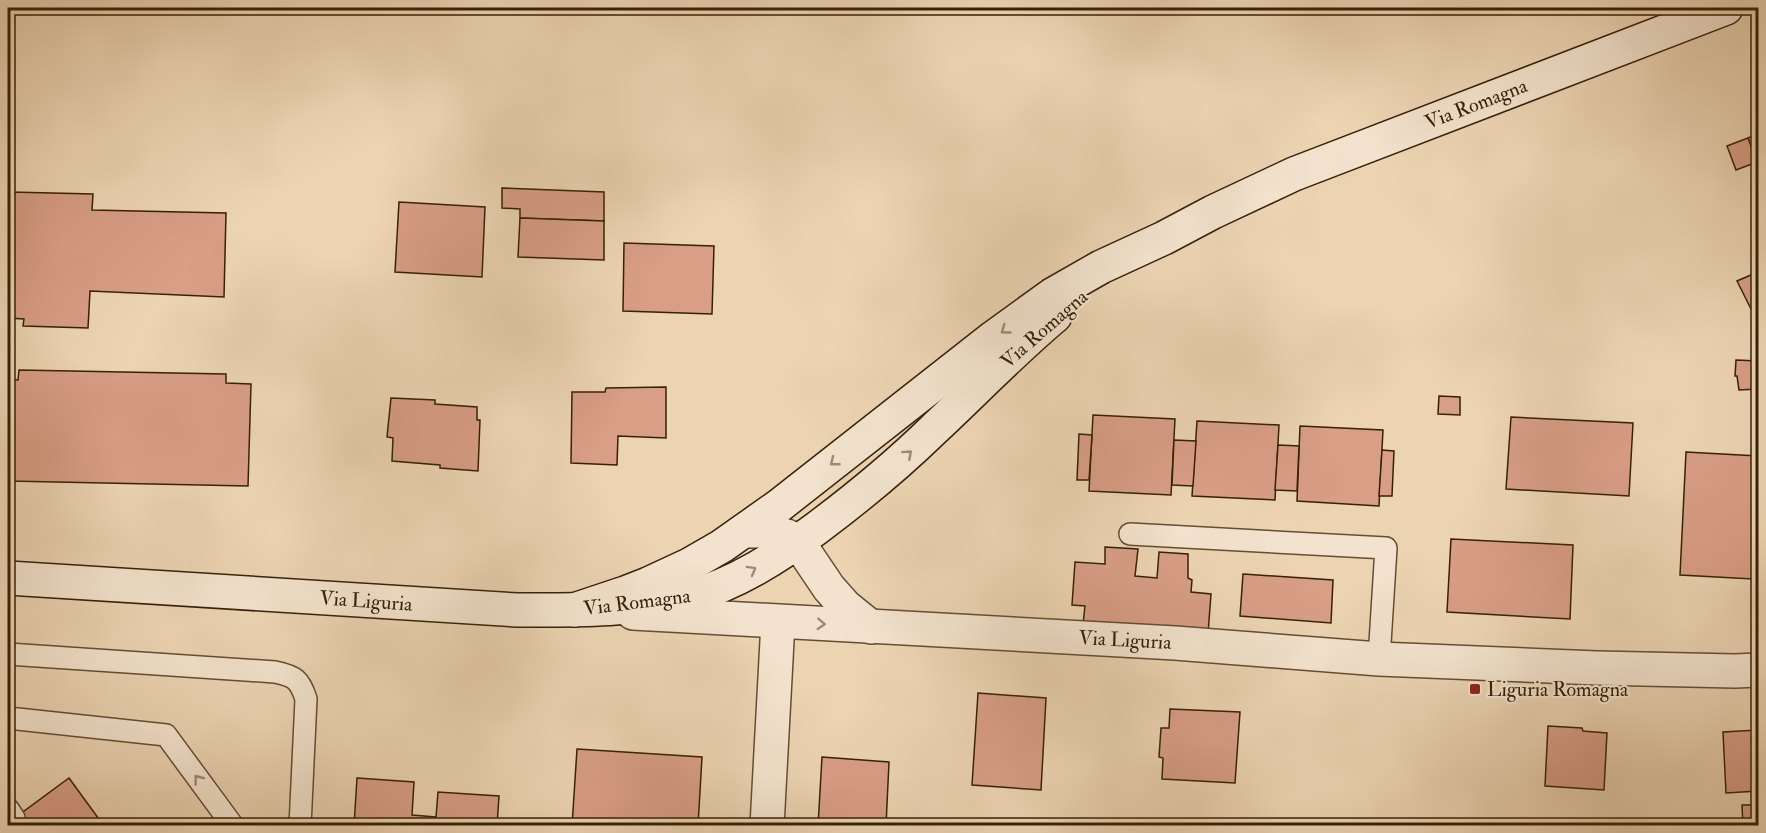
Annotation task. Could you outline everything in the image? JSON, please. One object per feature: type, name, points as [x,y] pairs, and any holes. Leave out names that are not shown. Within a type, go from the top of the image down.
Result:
[{"type":"main road","name":"Via Romagna","points":[[574,610],[648,584],[706,555],[744,531],[939,379],[1052,295],[1101,267],[1294,174],[1726,8]]},
{"type":"main road","name":"Via Romagna","points":[[574,610],[651,604],[689,597],[740,576],[798,542],[847,506],[888,471],[1058,314],[1164,238]]},
{"type":"main road","points":[[744,531],[770,531],[798,542],[829,588],[845,606],[871,627]]},
{"type":"main road","points":[[706,555],[702,571],[706,591],[711,602],[725,619]]},
{"type":"main road","name":"Via Liguria","points":[[8,578],[517,610],[574,610],[1175,643],[1379,659],[1597,668],[1758,670]]},
{"type":"main road","points":[[768,825],[778,622]]},
{"type":"lane","points":[[1130,534],[1386,548],[1379,659]]},
{"type":"lane","points":[[8,654],[275,672],[295,678],[302,687],[306,699],[300,825]]},
{"type":"lane","points":[[8,718],[166,735],[233,825]]},
{"type":"building","points":[[1758,133],[1758,161],[1757,162],[1748,138]]},
{"type":"building","points":[[1748,138],[1757,162],[1736,170],[1727,146]]},
{"type":"building","points":[[502,188],[604,192],[604,221],[520,218],[520,209],[502,208]]},
{"type":"building","points":[[10,192],[93,194],[92,210],[226,213],[224,297],[90,291],[88,328],[23,326],[24,319],[8,318]]},
{"type":"building","points":[[399,202],[485,207],[482,277],[395,272]]},
{"type":"building","points":[[520,218],[604,221],[604,260],[518,257]]},
{"type":"building","points":[[624,243],[714,246],[712,314],[623,311]]},
{"type":"building","points":[[1758,272],[1758,323],[1737,281]]},
{"type":"building","points":[[1736,360],[1758,361],[1758,389],[1739,390],[1737,376],[1735,376]]},
{"type":"building","points":[[19,370],[226,374],[226,383],[251,384],[248,486],[8,481],[8,379],[18,380]]},
{"type":"building","points":[[666,387],[666,438],[618,436],[617,465],[571,463],[572,392],[605,392],[606,388]]},
{"type":"building","points":[[1439,396],[1460,397],[1460,415],[1438,414]]},
{"type":"building","points":[[391,398],[435,400],[435,404],[477,407],[477,420],[480,420],[478,471],[392,461],[393,438],[387,437]]},
{"type":"building","points":[[1093,415],[1175,419],[1171,495],[1089,491]]},
{"type":"building","points":[[1511,417],[1633,423],[1629,496],[1506,489]]},
{"type":"building","points":[[1197,421],[1279,425],[1275,500],[1192,496]]},
{"type":"building","points":[[1300,426],[1383,430],[1379,506],[1297,501]]},
{"type":"building","points":[[1079,434],[1092,435],[1089,480],[1077,480]]},
{"type":"building","points":[[1174,440],[1196,441],[1193,486],[1172,485]]},
{"type":"building","points":[[1278,445],[1299,446],[1297,491],[1275,490]]},
{"type":"building","points":[[1382,450],[1394,451],[1392,496],[1379,496]]},
{"type":"building","points":[[1686,452],[1758,456],[1753,579],[1680,575]]},
{"type":"building","points":[[1451,539],[1573,545],[1570,619],[1447,612]]},
{"type":"building","points":[[1105,547],[1138,549],[1135,576],[1157,578],[1159,552],[1188,554],[1188,578],[1192,580],[1191,592],[1211,594],[1208,634],[1083,624],[1085,606],[1072,605],[1075,562],[1105,564]]},
{"type":"building","points":[[1243,574],[1333,580],[1331,623],[1240,616]]},
{"type":"building","points":[[978,693],[1046,698],[1041,790],[972,785]]},
{"type":"building","points":[[1170,709],[1240,712],[1235,783],[1162,779],[1163,758],[1159,757],[1161,728],[1169,728]]},
{"type":"building","points":[[1548,726],[1582,728],[1583,731],[1607,733],[1604,790],[1545,786]]},
{"type":"building","points":[[1758,730],[1758,791],[1726,793],[1723,732]]},
{"type":"building","points":[[577,749],[702,757],[698,826],[572,826]]},
{"type":"building","points":[[822,757],[889,762],[886,826],[818,826]]},
{"type":"building","points":[[69,778],[104,826],[8,826],[8,823]]},
{"type":"building","points":[[357,778],[414,782],[412,815],[436,817],[438,792],[499,796],[497,826],[354,826]]},
{"type":"building","points":[[1742,805],[1758,805],[1758,826],[1743,826]]},
{"type":"place","name":"Liguria Romagna","points":[[1475,689]]}]
